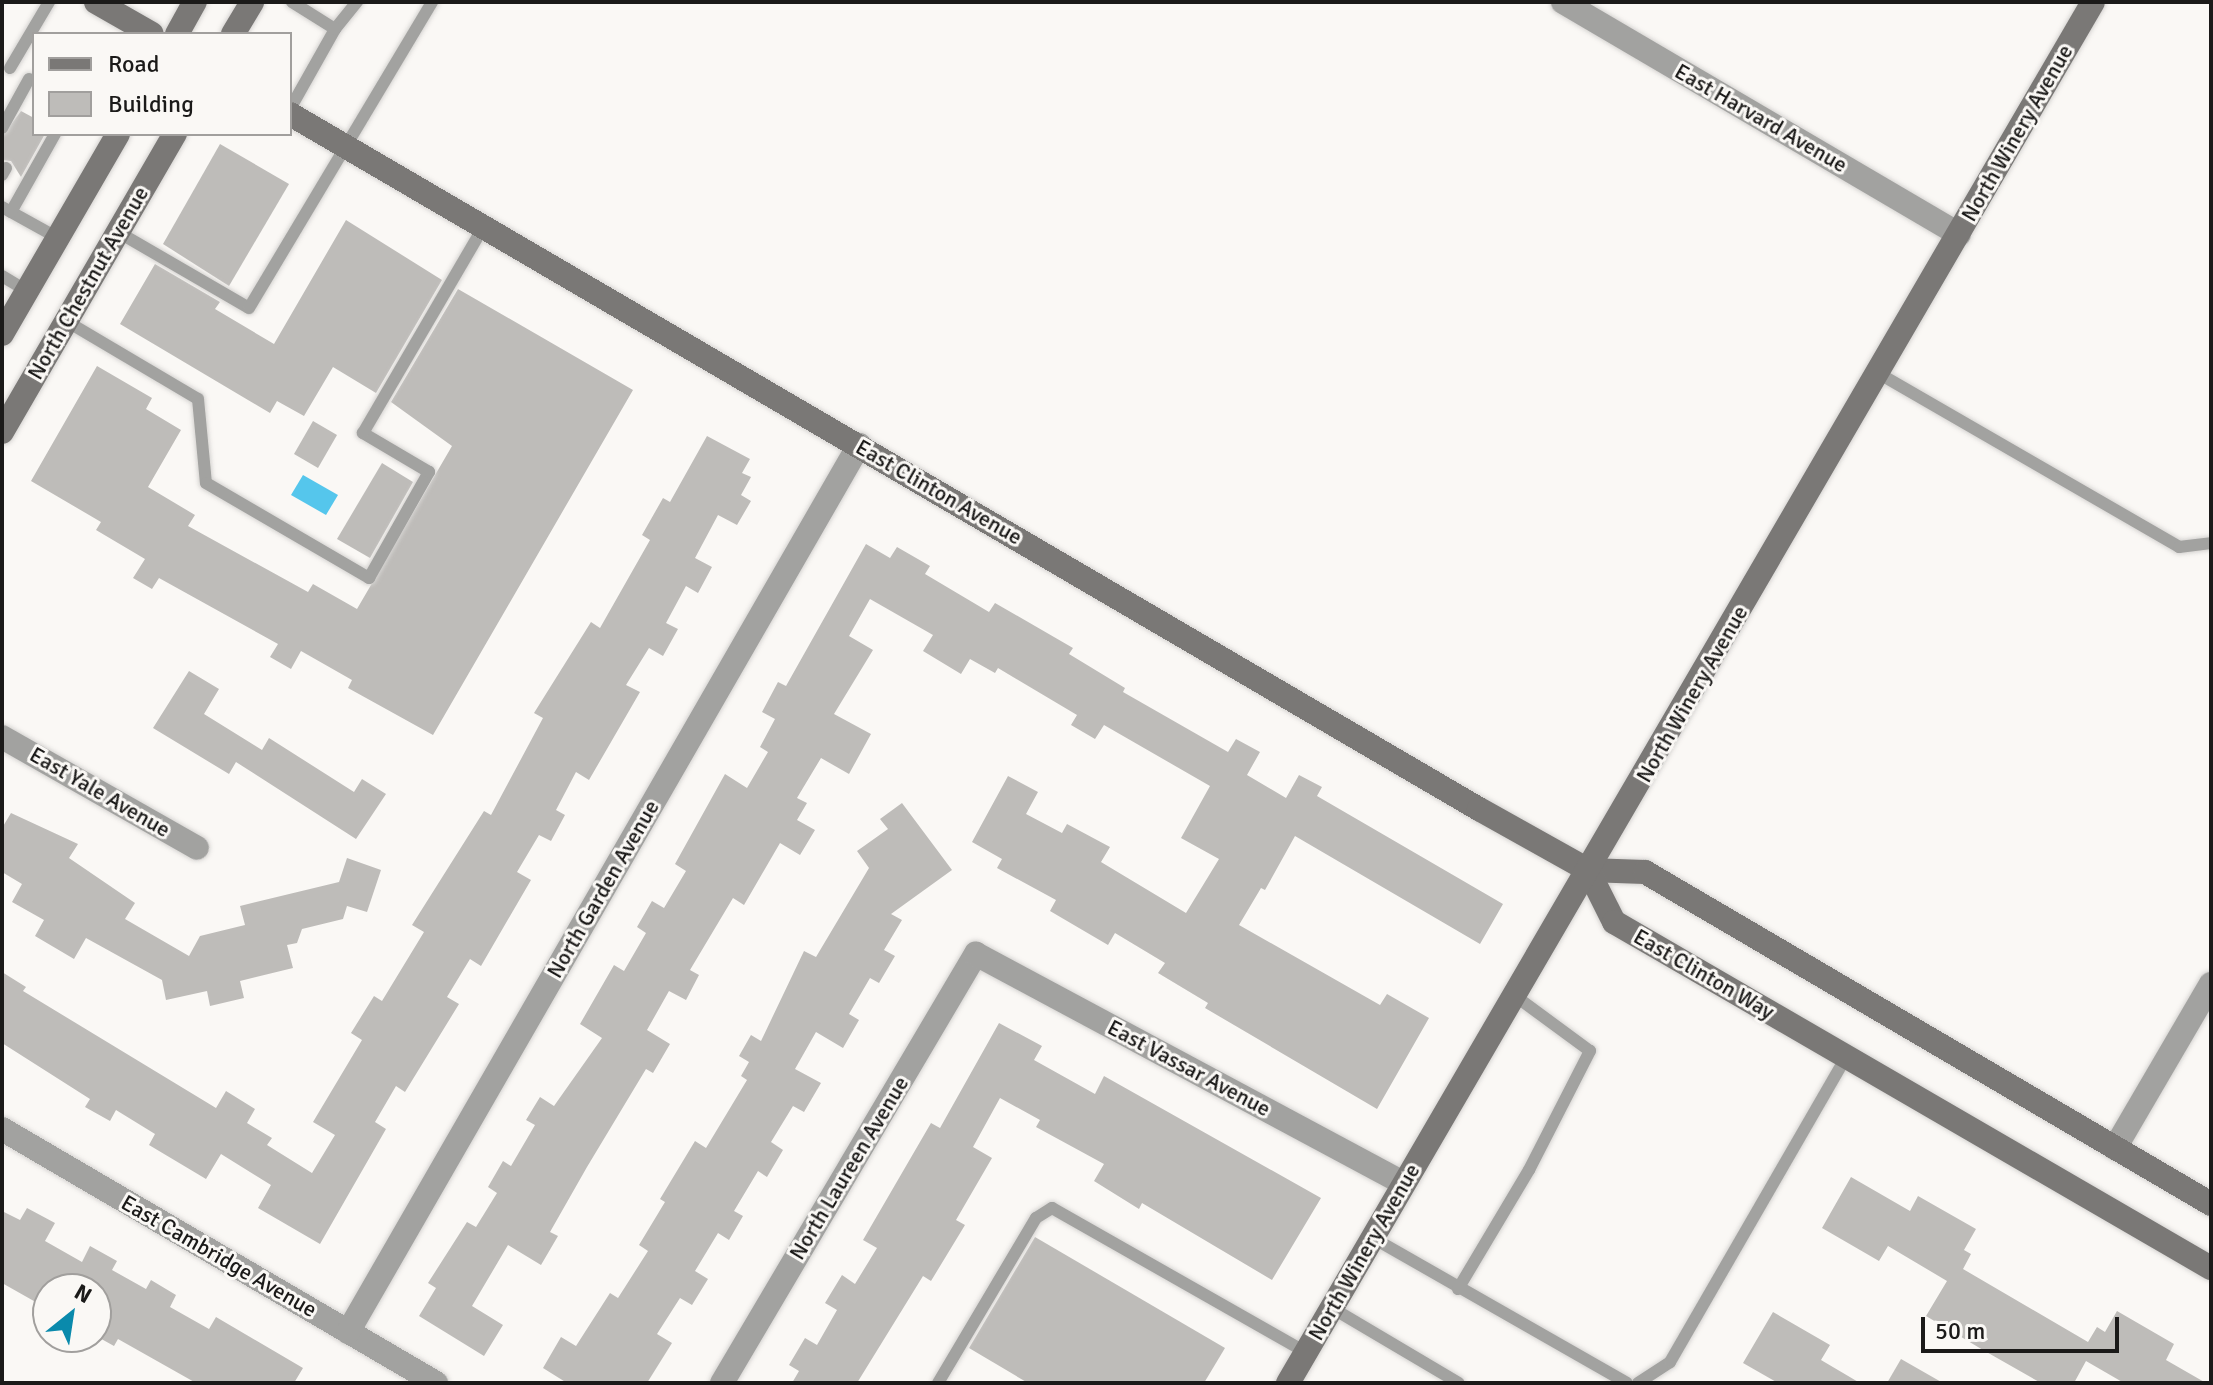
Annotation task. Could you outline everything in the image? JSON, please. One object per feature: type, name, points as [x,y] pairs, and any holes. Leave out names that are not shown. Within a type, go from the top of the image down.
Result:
[{"type":"main road","points":[[96,2],[148,32]]},
{"type":"main road","points":[[178,32],[195,2]]},
{"type":"main road","points":[[234,32],[252,2]]},
{"type":"main road","name":"North Winery Avenue","points":[[1288,1383],[2093,2]]},
{"type":"main road","name":"East Clinton Avenue","points":[[292,112],[1588,870]]},
{"type":"main road","points":[[2,334],[117,136]]},
{"type":"main road","name":"North Chestnut Avenue","points":[[2,432],[174,136]]},
{"type":"main road","points":[[1588,870],[1645,872],[2211,1204]]},
{"type":"main road","name":"East Clinton Way","points":[[1588,870],[1614,922],[2211,1268]]},
{"type":"street","name":"East Harvard Avenue","points":[[1563,2],[1959,234]]},
{"type":"street","name":"North Garden Avenue","points":[[348,1332],[859,445]]},
{"type":"street","name":"East Yale Avenue","points":[[2,737],[197,848]]},
{"type":"street","name":"East Vassar Avenue","points":[[976,954],[1403,1183]]},
{"type":"street","name":"North Laureen Avenue","points":[[722,1383],[976,954]]},
{"type":"street","points":[[2115,1148],[2211,984]]},
{"type":"street","name":"East Cambridge Avenue","points":[[2,1129],[436,1383]]},
{"type":"lane","points":[[2,128],[32,80],[6,66],[49,2]]},
{"type":"lane","points":[[292,2],[335,29]]},
{"type":"lane","points":[[292,107],[335,29],[357,2]]},
{"type":"lane","points":[[118,232],[249,308],[432,2]]},
{"type":"lane","points":[[54,136],[6,209],[58,238]]},
{"type":"lane","points":[[66,321],[198,399],[206,483],[369,578],[429,472],[363,433],[484,226]]},
{"type":"lane","points":[[2,276],[27,291]]},
{"type":"lane","points":[[1878,373],[2179,547],[2211,543]]},
{"type":"lane","points":[[1458,1289],[1529,1170],[1590,1051],[1515,996]]},
{"type":"lane","points":[[1638,1383],[1670,1362],[1847,1055]]},
{"type":"lane","points":[[942,1382],[1036,1218],[1052,1208],[1306,1352]]},
{"type":"lane","points":[[1373,1238],[1627,1383]]},
{"type":"lane","points":[[1332,1308],[1459,1383]]},
{"type":"water","points":[[303,475],[338,495],[326,515],[291,495]]},
{"type":"building","points":[[21,111],[32,117],[32,136],[44,136],[21,177],[11,161],[2,160],[2,137]]},
{"type":"building","points":[[220,144],[289,184],[229,286],[163,244]]},
{"type":"building","points":[[346,220],[442,280],[376,393],[333,367],[304,416],[277,401],[270,413],[120,324],[155,264],[220,302],[215,309],[274,344]]},
{"type":"building","points":[[458,289],[633,390],[433,735],[348,688],[352,680],[301,651],[291,669],[270,657],[278,644],[159,578],[152,589],[133,578],[145,559],[96,530],[101,522],[31,481],[97,366],[152,398],[146,409],[181,430],[148,487],[195,515],[188,526],[308,592],[313,584],[357,609],[452,446],[391,402]]},
{"type":"building","points":[[313,421],[337,435],[318,468],[294,454]]},
{"type":"building","points":[[707,436],[750,459],[742,473],[751,477],[741,495],[751,501],[737,525],[718,515],[695,558],[712,567],[698,593],[686,586],[666,623],[678,629],[663,656],[649,648],[626,685],[640,692],[589,780],[576,772],[556,810],[565,815],[551,841],[539,835],[517,872],[531,880],[481,966],[470,959],[447,997],[459,1004],[405,1092],[396,1086],[375,1122],[386,1129],[320,1244],[258,1208],[271,1185],[221,1154],[206,1179],[149,1145],[155,1134],[116,1110],[110,1121],[85,1107],[90,1099],[2,1043],[2,972],[26,987],[23,991],[216,1108],[226,1091],[255,1109],[247,1123],[272,1138],[267,1145],[312,1173],[335,1135],[313,1122],[362,1040],[351,1033],[374,996],[382,1001],[424,932],[412,925],[484,811],[491,815],[543,718],[534,713],[591,622],[600,628],[650,540],[642,535],[663,498],[670,502]]},
{"type":"building","points":[[382,463],[413,482],[370,558],[337,539]]},
{"type":"building","points":[[866,544],[890,558],[897,547],[930,566],[925,574],[989,612],[995,603],[1073,648],[1069,654],[1125,688],[1123,692],[1228,752],[1236,739],[1260,752],[1247,775],[1286,798],[1299,775],[1322,787],[1317,796],[1503,904],[1480,944],[1295,836],[1265,890],[1261,888],[1239,925],[1380,1005],[1387,994],[1429,1018],[1377,1109],[1205,1008],[1208,1003],[1158,973],[1165,963],[1115,933],[1108,945],[1050,911],[1056,900],[997,868],[1002,859],[972,842],[1008,776],[1038,792],[1026,814],[1062,833],[1067,824],[1110,847],[1101,862],[1186,913],[1219,859],[1181,838],[1210,786],[1104,725],[1095,739],[1071,725],[1077,715],[998,668],[995,673],[970,659],[961,674],[923,651],[933,635],[870,599],[849,636],[873,650],[834,714],[871,734],[849,774],[821,758],[797,798],[807,803],[797,820],[815,830],[800,855],[780,843],[744,905],[733,898],[690,970],[699,975],[686,1000],[669,991],[647,1030],[670,1044],[653,1073],[646,1069],[587,1167],[550,1232],[558,1236],[541,1265],[508,1245],[472,1306],[503,1325],[484,1356],[419,1316],[436,1288],[428,1283],[467,1222],[476,1227],[497,1193],[488,1187],[503,1161],[511,1166],[535,1125],[526,1120],[540,1097],[554,1106],[602,1038],[580,1024],[614,965],[624,971],[646,933],[637,927],[652,901],[664,908],[686,871],[675,864],[725,774],[747,788],[768,752],[760,747],[775,719],[762,712],[778,682],[786,686]]},
{"type":"building","points":[[189,671],[219,689],[204,714],[262,750],[269,738],[354,792],[362,779],[386,794],[356,839],[236,762],[229,774],[153,728]]},
{"type":"building","points":[[902,803],[952,870],[891,914],[902,920],[884,950],[895,956],[879,983],[870,978],[849,1014],[859,1020],[843,1048],[816,1032],[795,1069],[821,1083],[804,1112],[793,1106],[771,1142],[783,1150],[767,1177],[758,1171],[734,1211],[743,1216],[729,1240],[718,1233],[695,1271],[708,1279],[692,1305],[680,1298],[657,1334],[672,1343],[647,1383],[567,1383],[543,1368],[561,1337],[576,1346],[610,1293],[618,1298],[648,1251],[639,1245],[665,1202],[660,1199],[695,1141],[706,1148],[747,1080],[741,1076],[749,1062],[739,1056],[751,1035],[761,1041],[804,951],[816,957],[869,868],[857,851],[888,829],[880,819]]},
{"type":"building","points":[[11,813],[78,844],[69,858],[135,903],[125,919],[189,956],[200,936],[245,925],[240,906],[339,882],[347,858],[381,870],[367,912],[347,906],[343,919],[302,929],[297,943],[287,945],[293,968],[240,981],[244,998],[210,1006],[207,991],[166,1000],[162,980],[86,938],[74,959],[35,936],[44,920],[12,902],[22,884],[2,872],[2,828]]},
{"type":"building","points":[[999,1023],[1042,1046],[1034,1060],[1095,1094],[1104,1076],[1321,1198],[1272,1280],[1142,1203],[1139,1209],[1094,1181],[1104,1164],[1036,1127],[1040,1120],[1000,1098],[973,1147],[992,1158],[956,1220],[965,1225],[931,1281],[923,1276],[857,1383],[792,1383],[799,1371],[789,1365],[805,1338],[817,1345],[837,1310],[825,1303],[842,1275],[855,1284],[877,1248],[863,1240],[931,1123],[940,1128]]},
{"type":"building","points":[[1851,1177],[1910,1211],[1918,1196],[1976,1229],[1964,1250],[1971,1254],[1963,1269],[2088,1342],[2097,1327],[2105,1332],[2117,1311],[2174,1344],[2166,1360],[2206,1383],[2124,1383],[2086,1361],[2074,1383],[2041,1383],[1983,1350],[1926,1316],[1947,1281],[1888,1246],[1879,1261],[1822,1228]]},
{"type":"building","points":[[27,1208],[55,1223],[45,1241],[82,1262],[90,1246],[117,1261],[112,1270],[146,1289],[151,1280],[176,1295],[170,1307],[209,1329],[216,1317],[303,1368],[294,1383],[196,1383],[118,1339],[114,1346],[112,1273],[32,1273],[32,1300],[2,1283],[2,1211],[20,1220]]},
{"type":"building","points":[[1035,1237],[1225,1348],[1204,1383],[1028,1383],[969,1348]]},
{"type":"building","points":[[1773,1312],[1830,1345],[1821,1360],[1860,1383],[1778,1383],[1743,1363]]},
{"type":"building","points":[[1901,1359],[1943,1383],[1887,1383]]}]
